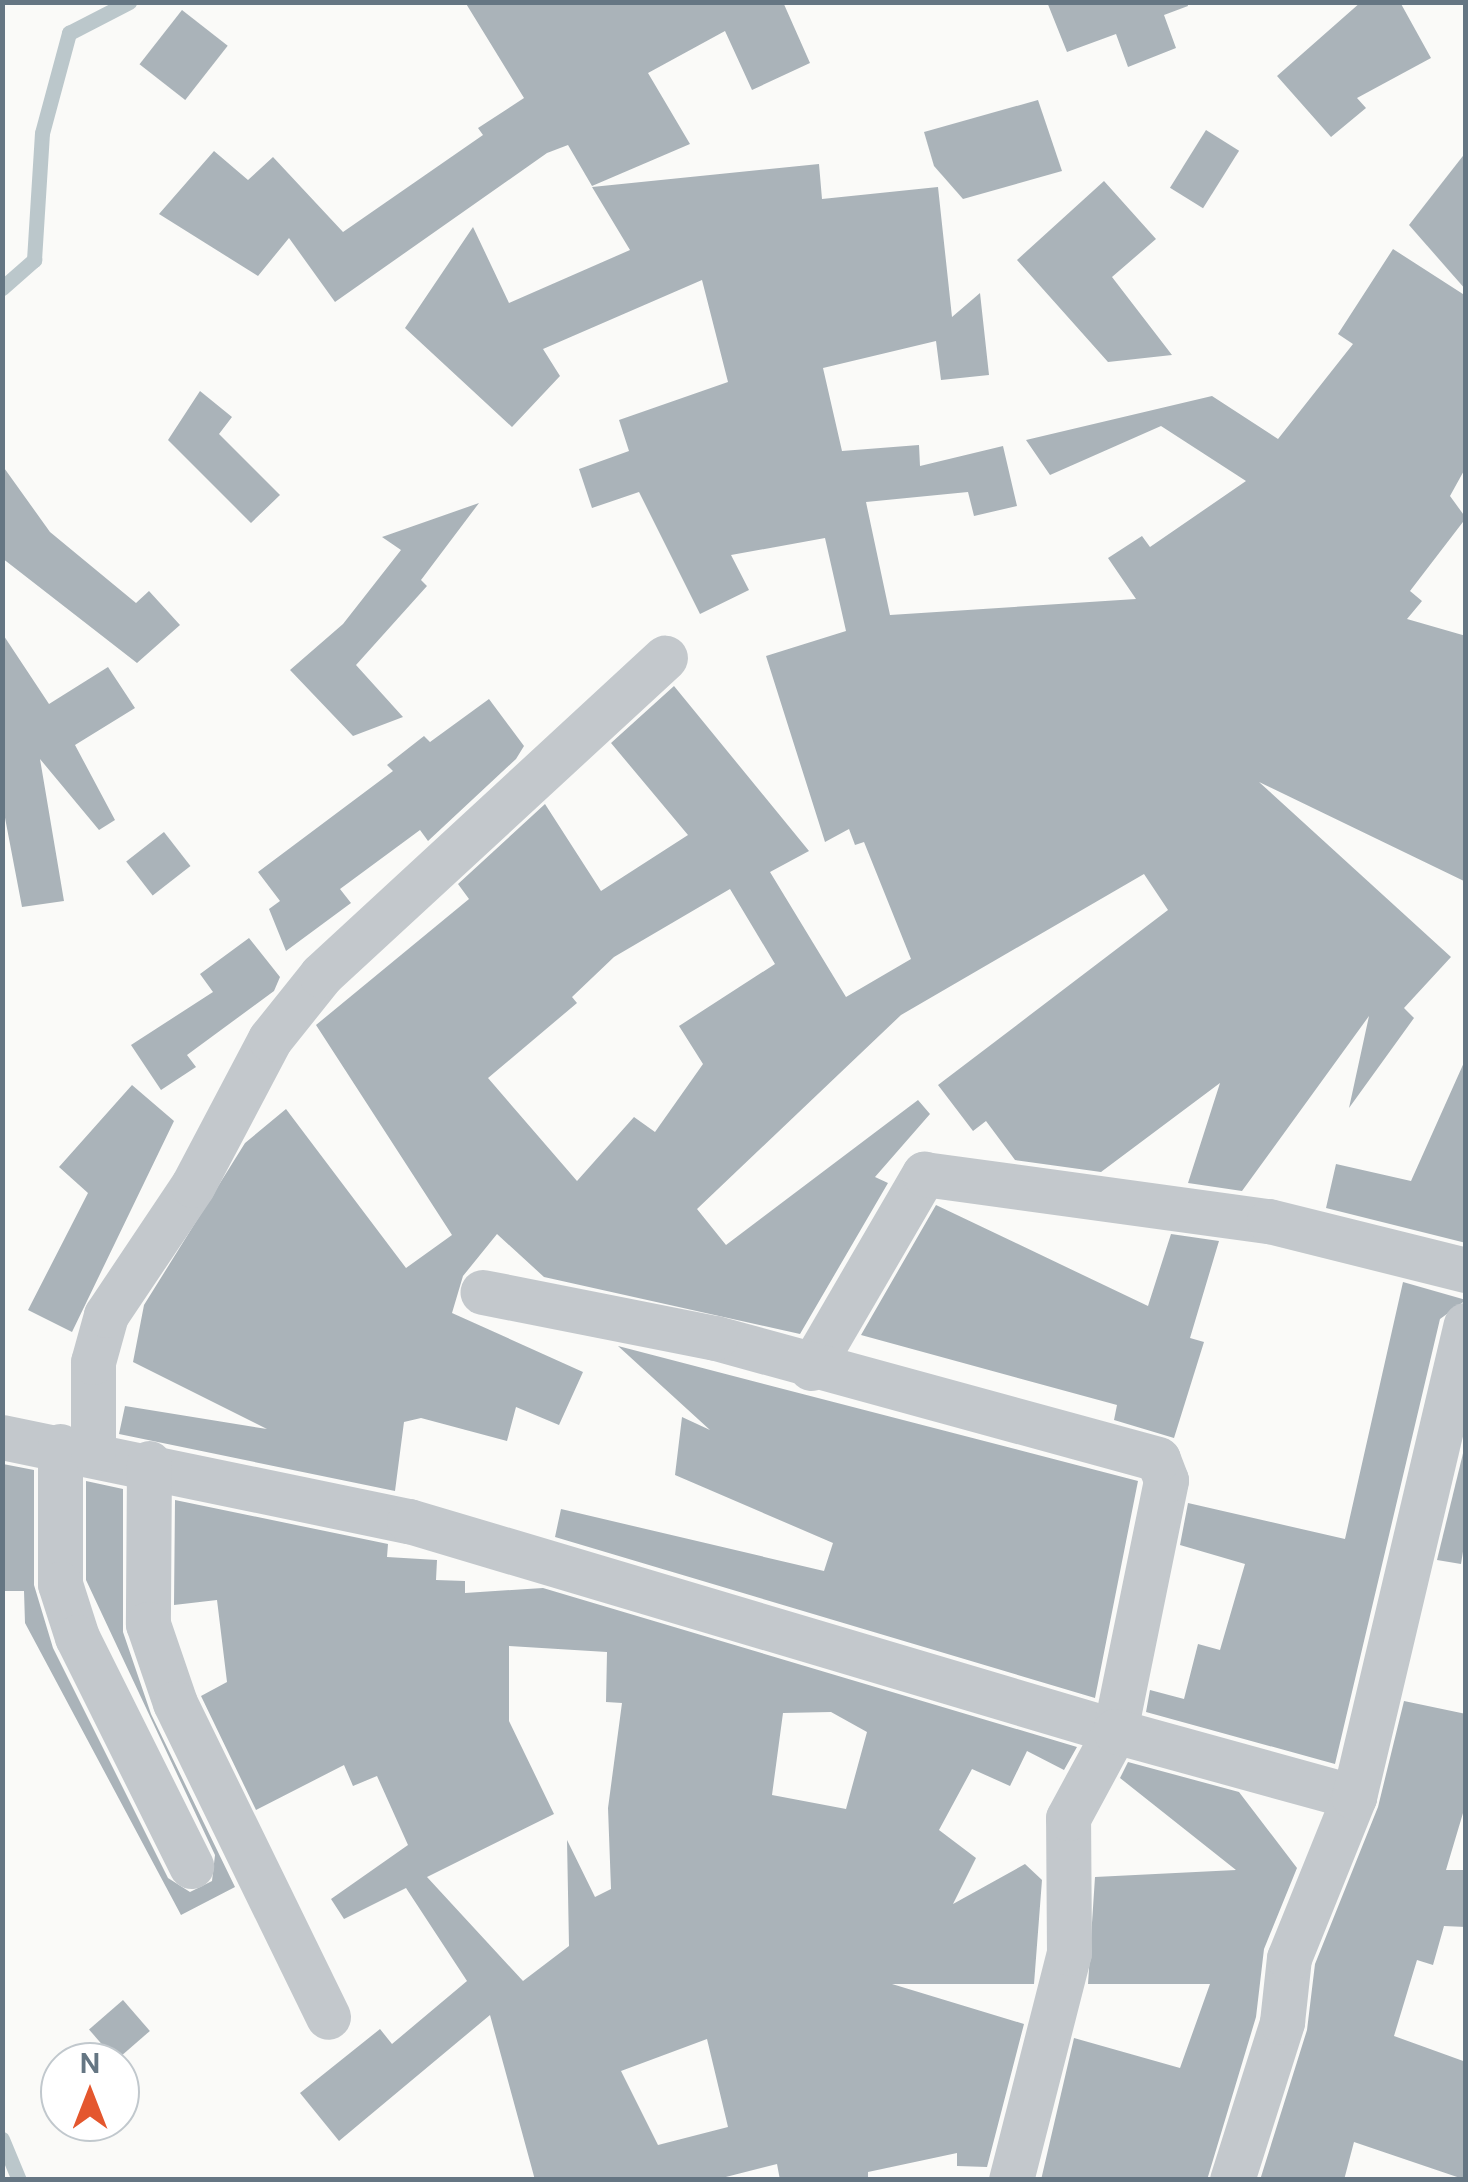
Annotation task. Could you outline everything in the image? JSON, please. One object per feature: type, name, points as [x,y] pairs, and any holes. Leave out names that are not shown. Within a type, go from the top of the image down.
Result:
[{"type":"street","points":[[192,1866],[65,1602],[76,1449],[106,1314],[193,1185],[270,1039],[320,975],[665,658]]},
{"type":"street","points":[[811,1368],[924,1174],[1268,1222],[1466,1270]]},
{"type":"street","points":[[484,1292],[715,1338],[811,1368],[1158,1459],[1166,1480],[1115,1731],[1068,1818],[1069,1953],[1011,2180]]},
{"type":"street","points":[[1232,2180],[1282,2022],[1289,1958],[1354,1797],[1466,1325]]},
{"type":"street","points":[[2,1437],[149,1463],[409,1521],[1115,1731],[1354,1797]]},
{"type":"street","points":[[149,1463],[148,1624],[174,1703],[328,2017]]},
{"type":"building","points":[[465,2],[783,2],[810,63],[752,90],[725,31],[648,73],[690,144],[592,186],[568,145],[547,153],[335,302],[289,238],[258,276],[159,214],[214,151],[248,180],[273,157],[343,232],[483,135],[478,128],[524,98]]},
{"type":"building","points":[[1047,2],[1187,2],[1188,6],[1164,15],[1176,48],[1128,67],[1116,34],[1067,52]]},
{"type":"building","points":[[1361,2],[1400,2],[1431,58],[1357,98],[1366,108],[1331,137],[1277,76]]},
{"type":"building","points":[[182,10],[228,46],[185,100],[140,64]]},
{"type":"building","points":[[1038,100],[1062,171],[963,199],[934,166],[924,132]]},
{"type":"building","points":[[1206,130],[1239,151],[1203,208],[1170,188]]},
{"type":"building","points":[[1466,152],[1466,290],[1409,225]]},
{"type":"building","points":[[819,164],[822,199],[938,187],[952,317],[980,293],[989,375],[941,380],[936,341],[823,368],[842,451],[919,445],[920,466],[1003,446],[1017,506],[974,516],[968,492],[866,502],[890,615],[1136,599],[1108,558],[1142,536],[1150,547],[1246,481],[1161,426],[1050,475],[1026,440],[1212,396],[1278,439],[1353,344],[1338,334],[1393,249],[1466,296],[1466,467],[1450,496],[1466,518],[1410,591],[1422,601],[1407,619],[1466,636],[1466,882],[1259,782],[1451,957],[1404,1008],[1414,1018],[1349,1108],[1369,1016],[1242,1191],[1188,1183],[1220,1083],[1101,1172],[1015,1160],[986,1121],[973,1131],[938,1085],[1168,910],[1144,874],[901,1015],[697,1209],[726,1245],[918,1100],[930,1114],[875,1177],[888,1183],[800,1334],[544,1277],[497,1234],[463,1276],[452,1313],[583,1372],[559,1425],[516,1407],[507,1441],[421,1418],[404,1422],[395,1491],[119,1434],[125,1406],[267,1429],[133,1362],[144,1305],[245,1143],[286,1109],[406,1268],[452,1235],[316,1025],[469,899],[458,884],[545,804],[601,891],[688,835],[611,743],[674,686],[809,851],[770,872],[846,997],[911,959],[864,842],[855,845],[849,829],[825,842],[766,656],[846,631],[825,538],[731,555],[749,590],[700,614],[639,492],[592,508],[579,469],[629,451],[619,420],[728,382],[702,280],[543,349],[560,376],[512,427],[405,328],[473,227],[509,303],[630,250],[592,187]],"holes":[[[730,889],[775,964],[679,1026],[703,1064],[655,1132],[634,1117],[577,1181],[488,1078],[577,1003],[572,997],[614,957]]]},
{"type":"building","points":[[1104,181],[1156,239],[1112,277],[1172,355],[1108,362],[1017,260]]},
{"type":"building","points":[[200,391],[232,417],[219,434],[280,495],[251,523],[168,440]]},
{"type":"building","points":[[2,465],[50,532],[136,603],[149,591],[180,625],[137,663],[2,558]]},
{"type":"building","points":[[479,503],[421,580],[427,586],[356,665],[403,717],[353,736],[290,670],[343,624],[401,550],[382,537]]},
{"type":"building","points":[[2,633],[49,704],[108,667],[135,708],[75,745],[115,820],[99,830],[40,759],[64,901],[22,907],[2,802]]},
{"type":"building","points":[[489,699],[524,746],[516,759],[428,841],[420,830],[340,889],[351,903],[286,951],[269,909],[280,901],[258,872],[393,771],[387,765],[424,736],[430,742]]},
{"type":"building","points":[[164,832],[190,866],[153,895],[126,862]]},
{"type":"building","points":[[249,938],[280,977],[274,991],[187,1055],[196,1067],[161,1090],[131,1045],[213,992],[200,974]]},
{"type":"building","points":[[1466,1058],[1466,1243],[1326,1208],[1336,1164],[1411,1181]]},
{"type":"building","points":[[132,1085],[174,1121],[72,1332],[28,1310],[88,1193],[59,1167]]},
{"type":"building","points":[[936,1205],[1148,1306],[1171,1234],[1219,1241],[1190,1338],[1204,1342],[1174,1438],[1114,1420],[1117,1405],[861,1335]]},
{"type":"building","points":[[1403,1282],[1466,1300],[1440,1319],[1335,1764],[1146,1712],[1150,1690],[1184,1699],[1198,1644],[1220,1650],[1245,1564],[1180,1545],[1188,1503],[1345,1539]]},
{"type":"building","points":[[618,1346],[1138,1481],[1095,1698],[555,1537],[561,1509],[824,1571],[833,1543],[675,1475],[682,1417],[710,1430]]},
{"type":"building","points":[[1466,1441],[1466,1533],[1461,1564],[1437,1560]]},
{"type":"building","points":[[3,1464],[34,1470],[34,1585],[53,1648],[168,1878],[190,1892],[212,1881],[215,1855],[86,1580],[86,1481],[123,1489],[123,1632],[151,1714],[235,1887],[181,1915],[25,1623],[24,1591],[2,1591]]},
{"type":"building","points":[[175,1500],[388,1544],[387,1557],[437,1560],[436,1580],[465,1581],[465,1593],[543,1588],[1077,1747],[1064,1770],[1027,1751],[1010,1786],[972,1769],[939,1830],[976,1858],[953,1904],[1025,1864],[1042,1880],[1034,1984],[892,1984],[1024,2024],[987,2167],[957,2166],[957,2153],[868,2172],[868,2180],[780,2180],[777,2164],[714,2180],[535,2180],[490,2015],[339,2141],[300,2093],[380,2029],[392,2044],[467,1981],[406,1888],[344,1919],[331,1899],[408,1845],[377,1776],[353,1786],[344,1765],[256,1810],[201,1696],[227,1682],[217,1600],[174,1605]],"holes":[[[509,1646],[607,1652],[606,1702],[622,1703],[608,1808],[611,1889],[595,1897],[567,1840],[569,1946],[523,1981],[427,1877],[554,1814],[509,1721]],[[831,1712],[867,1732],[846,1809],[772,1795],[783,1713]],[[707,2039],[728,2127],[658,2145],[621,2071]]]},
{"type":"building","points":[[1404,1701],[1466,1714],[1466,1803],[1446,1870],[1466,1870],[1466,1927],[1444,1926],[1433,1965],[1417,1960],[1394,2036],[1466,2062],[1466,2180],[1354,2142],[1344,2180],[1260,2180],[1307,2030],[1315,1964],[1378,1807]]},
{"type":"building","points":[[1128,1762],[1239,1792],[1297,1868],[1264,1949],[1256,2017],[1207,2180],[1041,2180],[1074,2038],[1180,2068],[1210,1984],[1088,1984],[1095,1877],[1236,1870],[1120,1778]]},
{"type":"building","points":[[123,2000],[150,2031],[137,2042],[100,2042],[89,2030]]},
{"type":"waterway","points":[[2,288],[34,260],[42,133],[69,33],[129,2]]},
{"type":"waterway","points":[[2,2139],[19,2180]]}]
